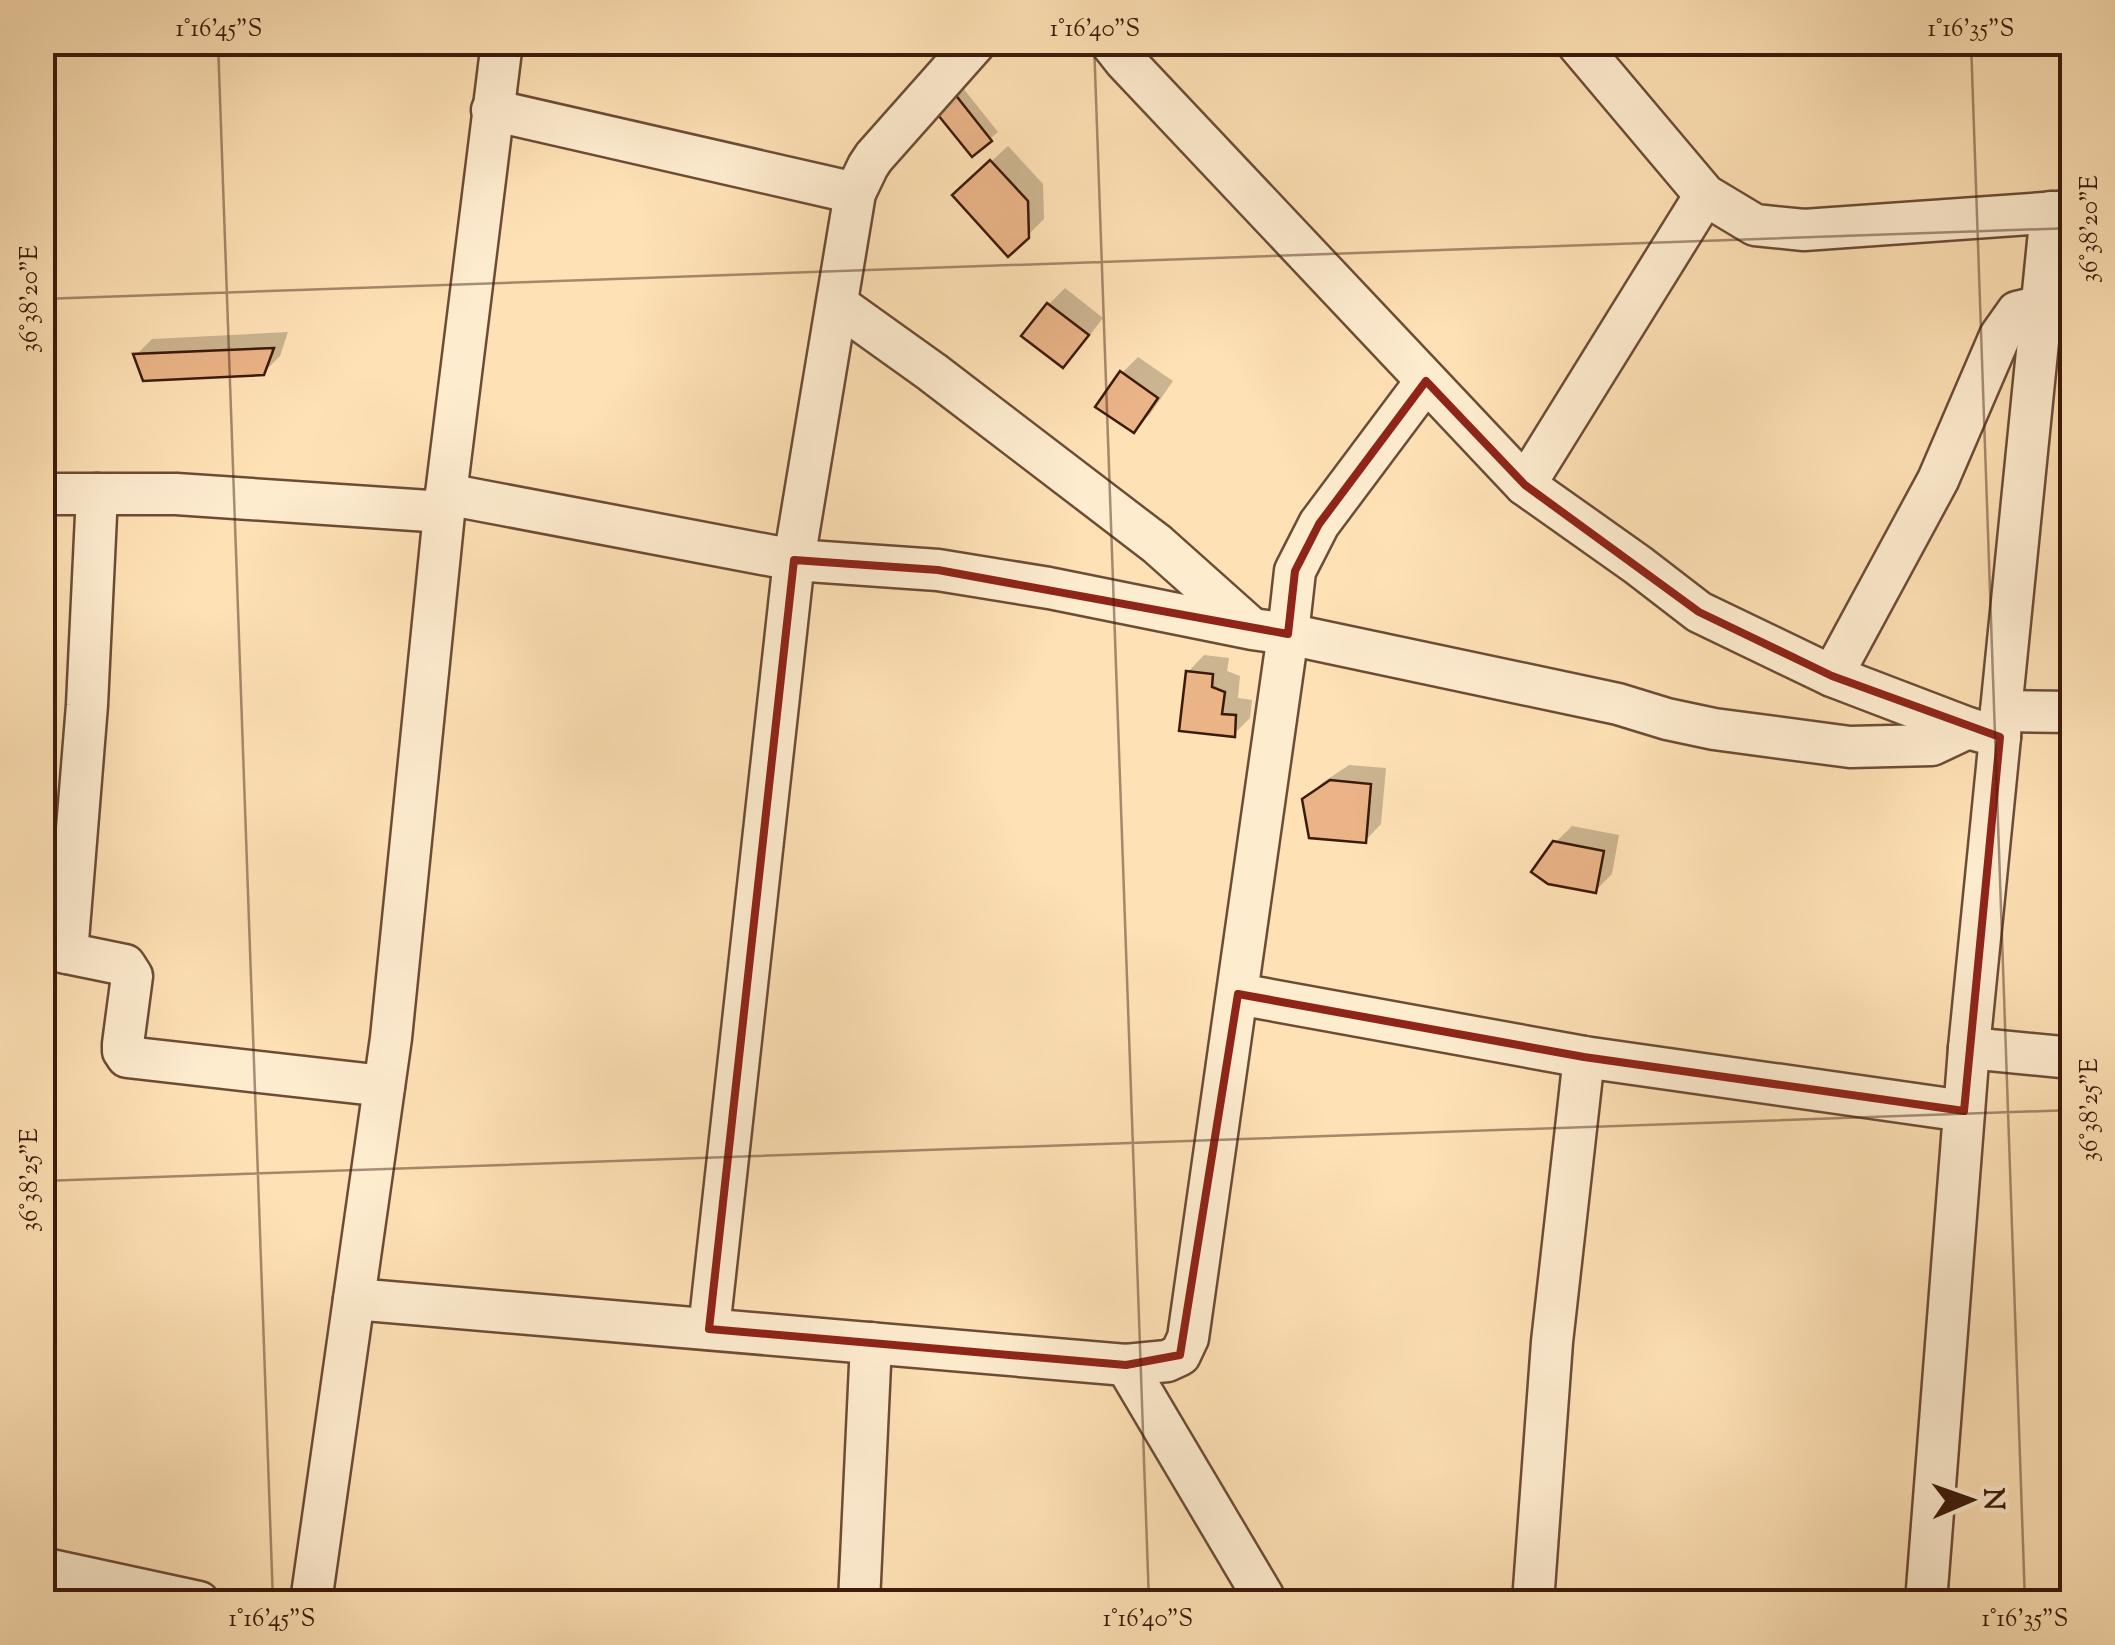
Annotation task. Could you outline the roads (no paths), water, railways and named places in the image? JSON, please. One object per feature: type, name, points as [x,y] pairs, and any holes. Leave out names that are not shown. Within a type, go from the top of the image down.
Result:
[{"type":"street","points":[[311,1602],[384,1086],[445,503],[502,42]]},
{"type":"street","points":[[709,1329],[794,560],[855,193],[874,157],[976,42]]},
{"type":"street","points":[[1110,42],[1526,486],[1699,612],[1832,676],[1990,725]]},
{"type":"street","points":[[1576,42],[1704,195],[1756,225],[1804,230],[2062,211],[2042,306],[1990,725],[1926,1602]]},
{"type":"street","points":[[492,110],[855,193]]},
{"type":"street","points":[[1526,486],[1704,195]]},
{"type":"street","points":[[836,304],[932,372],[1270,632]]},
{"type":"street","points":[[1832,676],[1938,480],[2000,336],[2017,312],[2042,306]]},
{"type":"street","points":[[354,1299],[1126,1365],[1167,1362],[1180,1355],[1188,1338],[1238,994],[1270,632],[1319,524],[1426,381]]},
{"type":"street","points":[[42,494],[445,503],[794,560],[938,570],[1270,632],[1618,704],[1714,729],[1850,747],[1932,745],[1990,725],[2072,712]]},
{"type":"street","points":[[97,494],[86,704],[55,950],[125,965],[130,970],[123,1044],[127,1058],[384,1086]]},
{"type":"street","points":[[1238,994],[1584,1057],[1964,1111]]},
{"type":"street","points":[[1969,1048],[2072,1058]]},
{"type":"street","points":[[1533,1602],[1552,1342],[1584,1057]]},
{"type":"street","points":[[859,1602],[871,1343]]},
{"type":"street","points":[[1126,1365],[1254,1600]]},
{"type":"street","points":[[42,1568],[199,1602]]}]
